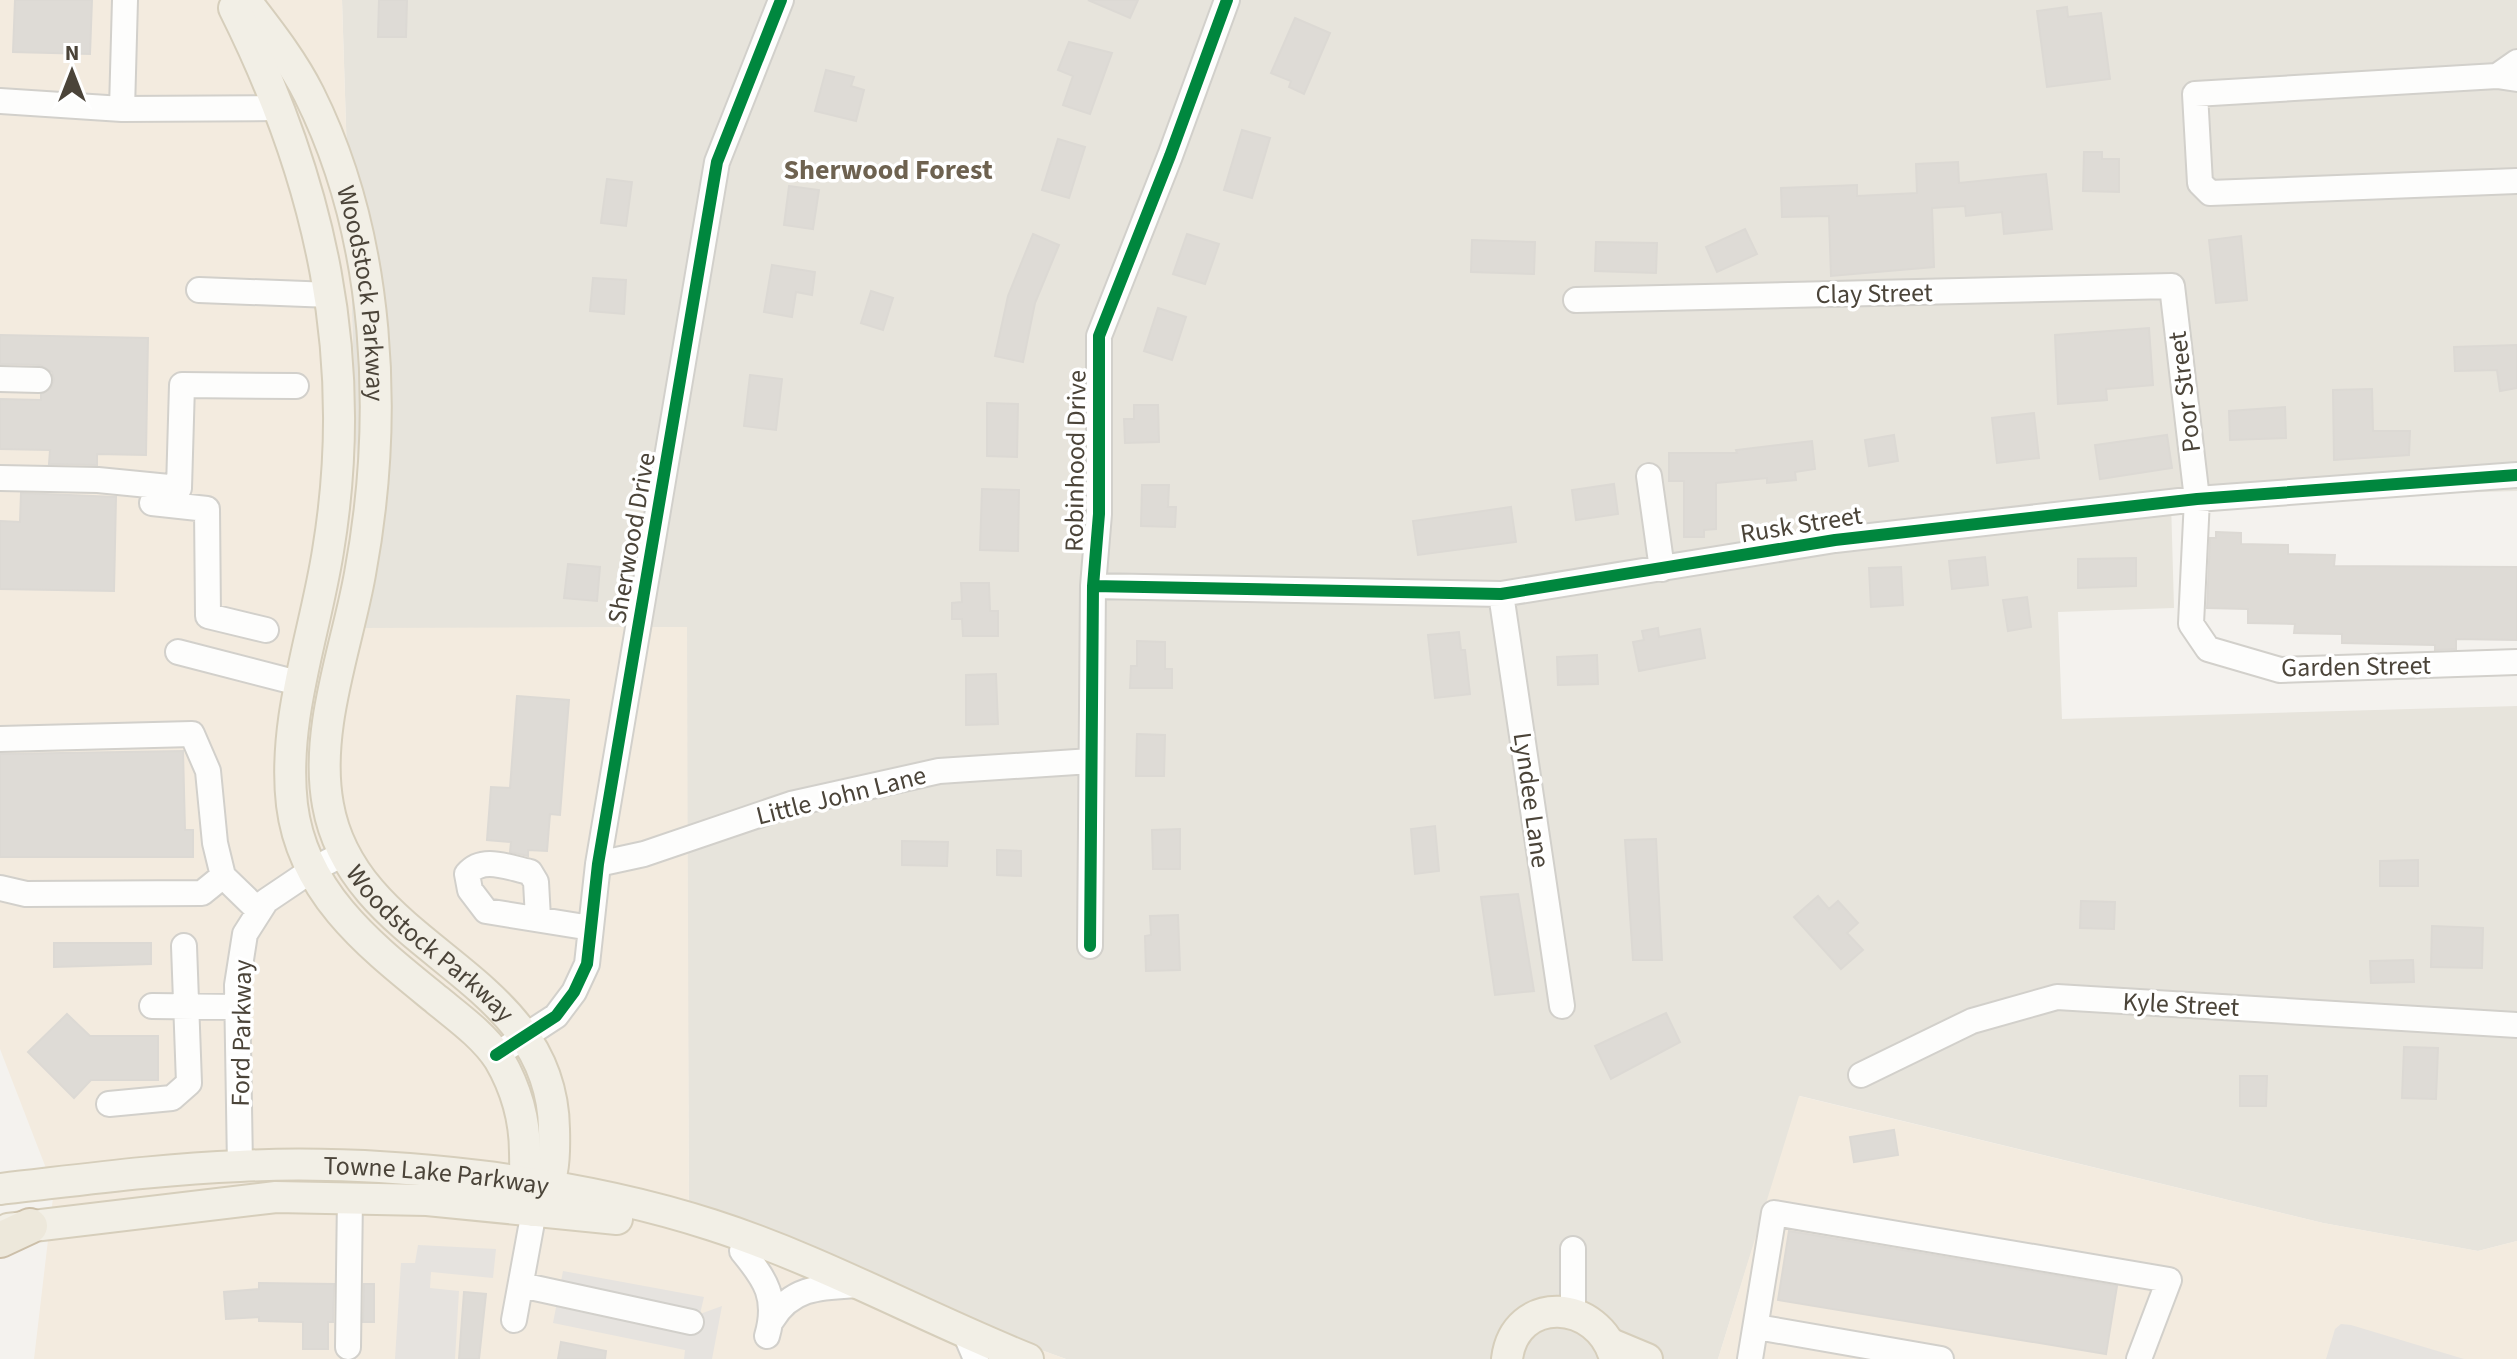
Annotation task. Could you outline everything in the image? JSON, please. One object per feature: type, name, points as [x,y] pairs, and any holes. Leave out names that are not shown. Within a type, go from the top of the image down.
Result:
[{"type":"main road","name":"Woodstock Parkway","points":[[230,0],[280,108],[312,202],[331,295],[341,402],[340,455],[325,570],[292,734],[292,805],[299,839],[329,901],[351,926],[464,1022],[496,1055],[517,1097],[535,1194]]},
{"type":"main road","name":"Woodstock Parkway","points":[[245,0],[292,64],[325,130],[346,192],[366,290],[376,401],[373,486],[326,760],[327,801],[333,829],[358,880],[378,903],[491,996],[526,1036],[551,1092],[555,1140],[535,1194]]},
{"type":"main road","points":[[475,1178],[508,1157],[515,1145],[521,1117]]},
{"type":"main road","name":"Towne Lake Parkway","points":[[0,1189],[240,1166],[343,1166],[475,1178],[858,1285]]},
{"type":"main road","name":"Towne Lake Parkway","points":[[10,1232],[238,1200],[535,1194],[709,1223],[814,1261],[970,1346],[1012,1357]]},
{"type":"main road","points":[[1481,1359],[1510,1349],[1539,1316],[1556,1311],[1573,1313],[1602,1330],[1613,1352],[1647,1359]]},
{"type":"street","points":[[122,109],[125,0]]},
{"type":"street","name":"Sherwood Drive","points":[[496,1055],[556,1016],[574,992],[587,964],[598,864],[717,162],[781,0]]},
{"type":"street","name":"Robinhood Drive","points":[[1090,946],[1093,586],[1099,514],[1099,336],[1227,0]]},
{"type":"street","points":[[2510,73],[2195,94],[2200,183],[2210,193],[2517,181]]},
{"type":"street","points":[[0,101],[122,109],[280,108]]},
{"type":"street","name":"Clay Street","points":[[1576,300],[2172,286]]},
{"type":"street","name":"Poor Street","points":[[2172,286],[2197,499]]},
{"type":"street","points":[[199,290],[331,295]]},
{"type":"street","points":[[0,379],[39,380]]},
{"type":"street","points":[[0,478],[98,480],[179,488],[182,385],[296,386]]},
{"type":"street","points":[[0,467],[97,465],[207,509],[208,616],[266,630]]},
{"type":"street","name":"Rusk Street","points":[[1093,586],[1501,594],[1835,540],[2197,499],[2517,475]]},
{"type":"street","points":[[1649,476],[1662,569]]},
{"type":"street","name":"Garden Street","points":[[2197,499],[2191,624],[2208,649],[2280,670],[2517,662]]},
{"type":"street","name":"Lyndee Lane","points":[[1501,594],[1562,1006]]},
{"type":"street","points":[[178,652],[302,684]]},
{"type":"street","points":[[0,739],[192,734],[208,771],[215,843],[223,876],[259,911]]},
{"type":"street","name":"Little John Lane","points":[[598,864],[644,854],[791,804],[939,771],[1091,761]]},
{"type":"street","name":"Ford Parkway","points":[[240,1166],[238,1007],[245,934],[259,911],[286,886],[343,854]]},
{"type":"street","points":[[0,888],[26,894],[202,893],[223,876]]},
{"type":"street","points":[[538,918],[591,928]]},
{"type":"street","points":[[109,1104],[172,1098],[189,1083],[184,946]]},
{"type":"street","name":"Kyle Street","points":[[1861,1075],[1972,1021],[2057,997],[2517,1025]]},
{"type":"street","points":[[152,1006],[238,1007]]},
{"type":"street","points":[[514,1320],[535,1194]]},
{"type":"street","points":[[348,1347],[350,1197]]},
{"type":"street","points":[[1750,1359],[1774,1213],[2169,1280],[2139,1359]]},
{"type":"street","points":[[1573,1249],[1573,1313]]},
{"type":"street","points":[[742,1251],[771,1292],[770,1328],[795,1294],[821,1287],[858,1285]]},
{"type":"street","points":[[521,1285],[691,1322]]},
{"type":"street","points":[[1757,1327],[1941,1359]]},
{"type":"shaded area","points":[[0,0],[342,0],[362,628],[687,627],[689,1224],[1066,1359],[34,1359],[54,1189],[0,1049]]},
{"type":"shaded area","points":[[342,0],[2517,0],[2517,491],[2171,501],[2174,608],[2058,612],[2062,719],[2517,706],[2517,1241],[2478,1251],[2323,1223],[1800,1096],[1718,1359],[1066,1359],[689,1224],[686,627],[362,629]]},
{"type":"shaded area","points":[[1799,1096],[2323,1223],[2478,1251],[2517,1241],[2517,1359],[1718,1359]]},
{"type":"shaded area","points":[[418,1245],[496,1249],[493,1278],[431,1272],[430,1288],[459,1291],[455,1359],[395,1359],[401,1263],[415,1263]]},
{"type":"shaded area","points":[[563,1271],[704,1297],[700,1314],[722,1306],[712,1359],[684,1359],[685,1350],[553,1323]]},
{"type":"shaded area","points":[[2341,1324],[2464,1359],[2326,1359],[2335,1329]]},
{"type":"building","points":[[15,0],[92,0],[90,54],[13,52]]},
{"type":"building","points":[[379,0],[407,0],[406,37],[378,37]]},
{"type":"building","points":[[1088,0],[1138,0],[1130,18]]},
{"type":"building","points":[[2067,7],[2068,17],[2101,13],[2110,79],[2047,87],[2037,11]]},
{"type":"building","points":[[1295,18],[1330,33],[1304,94],[1289,87],[1291,81],[1271,73]]},
{"type":"building","points":[[1069,42],[1112,53],[1090,114],[1063,105],[1073,76],[1058,70]]},
{"type":"building","points":[[826,70],[854,77],[851,86],[864,90],[856,121],[815,111]]},
{"type":"building","points":[[1242,130],[1270,138],[1252,198],[1224,190]]},
{"type":"building","points":[[1058,139],[1085,147],[1069,198],[1042,190]]},
{"type":"building","points":[[2084,152],[2102,152],[2102,159],[2119,159],[2119,192],[2083,191]]},
{"type":"building","points":[[1958,162],[1959,183],[2046,174],[2052,229],[2004,234],[2002,212],[1966,216],[1965,206],[1932,208],[1934,267],[1831,276],[1829,216],[1782,217],[1781,188],[1857,185],[1857,196],[1917,193],[1916,164]]},
{"type":"building","points":[[607,179],[632,182],[626,226],[601,223]]},
{"type":"building","points":[[789,186],[819,190],[813,229],[784,225]]},
{"type":"building","points":[[1745,229],[1757,254],[1717,272],[1706,247]]},
{"type":"building","points":[[1033,234],[1059,245],[1035,303],[1023,362],[995,356],[1008,296]]},
{"type":"building","points":[[1187,234],[1219,244],[1205,284],[1173,274]]},
{"type":"building","points":[[2241,236],[2247,300],[2216,303],[2209,240]]},
{"type":"building","points":[[1472,240],[1535,242],[1534,274],[1471,272]]},
{"type":"building","points":[[1596,242],[1657,243],[1656,273],[1595,271]]},
{"type":"building","points":[[772,265],[815,272],[812,295],[796,292],[792,317],[764,312]]},
{"type":"building","points":[[593,278],[626,280],[624,314],[590,311]]},
{"type":"building","points":[[871,291],[893,298],[883,330],[861,323]]},
{"type":"building","points":[[1158,308],[1186,317],[1172,360],[1144,351]]},
{"type":"building","points":[[2149,328],[2153,385],[2106,389],[2107,400],[2058,404],[2055,335]]},
{"type":"building","points":[[0,335],[148,338],[146,455],[97,454],[97,465],[49,464],[50,450],[0,449],[0,399],[41,400],[41,394],[51,388],[54,380],[52,372],[40,365],[0,364]]},
{"type":"building","points":[[2517,345],[2517,388],[2500,391],[2497,370],[2455,371],[2454,347]]},
{"type":"building","points":[[750,375],[782,379],[776,430],[744,426]]},
{"type":"building","points":[[2372,389],[2373,431],[2410,431],[2409,455],[2334,460],[2333,390]]},
{"type":"building","points":[[987,403],[1018,404],[1017,457],[987,456]]},
{"type":"building","points":[[1134,405],[1158,405],[1159,442],[1125,443],[1124,419],[1134,419]]},
{"type":"building","points":[[2285,407],[2286,438],[2230,440],[2229,411]]},
{"type":"building","points":[[2034,413],[2039,458],[1997,463],[1992,418]]},
{"type":"building","points":[[1894,435],[1898,461],[1869,466],[1865,440]]},
{"type":"building","points":[[2167,435],[2172,468],[2100,479],[2095,445]]},
{"type":"building","points":[[1812,441],[1815,469],[1795,472],[1796,480],[1767,483],[1767,478],[1716,483],[1716,529],[1704,530],[1704,537],[1684,537],[1684,481],[1669,481],[1669,453],[1737,453],[1736,450]]},
{"type":"building","points":[[1614,484],[1618,514],[1576,520],[1572,490]]},
{"type":"building","points":[[1142,485],[1169,485],[1168,507],[1176,507],[1175,527],[1141,526]]},
{"type":"building","points":[[982,489],[1019,490],[1018,551],[980,550]]},
{"type":"building","points":[[21,493],[116,497],[114,591],[0,589],[0,521],[20,522]]},
{"type":"building","points":[[1511,507],[1516,542],[1418,555],[1413,521]]},
{"type":"building","points":[[2216,532],[2241,533],[2241,544],[2288,545],[2288,554],[2335,555],[2334,566],[2517,567],[2517,640],[2456,639],[2456,649],[2435,650],[2435,645],[2342,643],[2342,634],[2294,633],[2295,624],[2248,623],[2248,609],[2207,608],[2210,538],[2216,538]]},
{"type":"building","points":[[1985,557],[1988,585],[1952,589],[1949,561]]},
{"type":"building","points":[[2136,558],[2136,586],[2078,588],[2078,559]]},
{"type":"building","points":[[568,564],[600,567],[597,601],[564,598]]},
{"type":"building","points":[[1901,567],[1903,605],[1871,607],[1869,568]]},
{"type":"building","points":[[961,583],[989,583],[990,611],[998,611],[998,636],[963,636],[962,619],[952,619],[952,603],[962,602]]},
{"type":"building","points":[[2027,597],[2031,627],[2008,631],[2003,600]]},
{"type":"building","points":[[1658,628],[1659,637],[1700,629],[1705,658],[1639,671],[1633,642],[1644,640],[1642,631]]},
{"type":"building","points":[[1459,632],[1461,650],[1465,650],[1470,694],[1435,698],[1428,635]]},
{"type":"building","points":[[1137,641],[1165,642],[1165,669],[1172,669],[1172,688],[1130,688],[1131,666],[1137,666]]},
{"type":"building","points":[[1597,655],[1598,684],[1558,685],[1557,657]]},
{"type":"building","points":[[996,674],[998,724],[966,725],[966,675]]},
{"type":"building","points":[[517,696],[569,700],[560,815],[550,814],[547,851],[528,850],[528,856],[510,852],[511,842],[487,840],[491,787],[510,788]]},
{"type":"building","points":[[1137,734],[1165,735],[1164,776],[1136,776]]},
{"type":"building","points":[[183,751],[185,830],[193,830],[193,857],[0,857],[0,754]]},
{"type":"building","points":[[1435,826],[1439,871],[1415,874],[1411,829]]},
{"type":"building","points":[[1180,829],[1180,869],[1153,869],[1152,830]]},
{"type":"building","points":[[1656,839],[1662,960],[1633,960],[1625,840]]},
{"type":"building","points":[[902,841],[948,842],[947,866],[902,865]]},
{"type":"building","points":[[997,850],[1021,851],[1021,876],[997,875]]},
{"type":"building","points":[[2418,860],[2418,886],[2380,886],[2380,861]]},
{"type":"building","points":[[1518,894],[1534,991],[1495,995],[1481,897]]},
{"type":"building","points":[[1818,896],[1829,909],[1838,901],[1858,923],[1847,933],[1863,950],[1841,969],[1794,917]]},
{"type":"building","points":[[2081,901],[2115,902],[2114,929],[2080,928]]},
{"type":"building","points":[[1178,915],[1180,970],[1146,971],[1145,936],[1151,935],[1150,916]]},
{"type":"building","points":[[2432,926],[2483,928],[2482,968],[2431,967]]},
{"type":"building","points":[[54,943],[151,943],[151,964],[54,967]]},
{"type":"building","points":[[2413,960],[2414,982],[2371,983],[2370,961]]},
{"type":"building","points":[[1666,1013],[1680,1042],[1611,1079],[1595,1046]]},
{"type":"building","points":[[67,1014],[90,1036],[158,1036],[158,1080],[91,1080],[74,1098],[28,1052]]},
{"type":"building","points":[[2404,1047],[2438,1048],[2436,1099],[2402,1098]]},
{"type":"building","points":[[2240,1076],[2267,1076],[2266,1106],[2240,1106]]},
{"type":"building","points":[[1894,1130],[1898,1155],[1854,1162],[1850,1137]]},
{"type":"building","points":[[1789,1231],[2117,1286],[2106,1354],[1778,1300]]},
{"type":"building","points":[[259,1283],[334,1284],[333,1322],[328,1322],[328,1349],[303,1349],[303,1322],[259,1321],[259,1317],[226,1319],[224,1292],[259,1289]]},
{"type":"building","points":[[364,1284],[374,1284],[374,1322],[363,1322]]},
{"type":"building","points":[[464,1292],[486,1294],[479,1359],[459,1359]]},
{"type":"building","points":[[561,1342],[606,1351],[605,1359],[558,1359]]},
{"type":"cycle path","points":[[496,1055],[556,1016],[574,992],[587,964],[598,864],[717,162],[781,0]]},
{"type":"cycle path","points":[[1090,946],[1093,586],[1099,514],[1099,336],[1227,0]]},
{"type":"cycle path","points":[[1093,586],[1501,594],[1835,540],[2197,499],[2517,475]]},
{"type":"district","name":"Sherwood Forest","points":[[888,169]]}]
